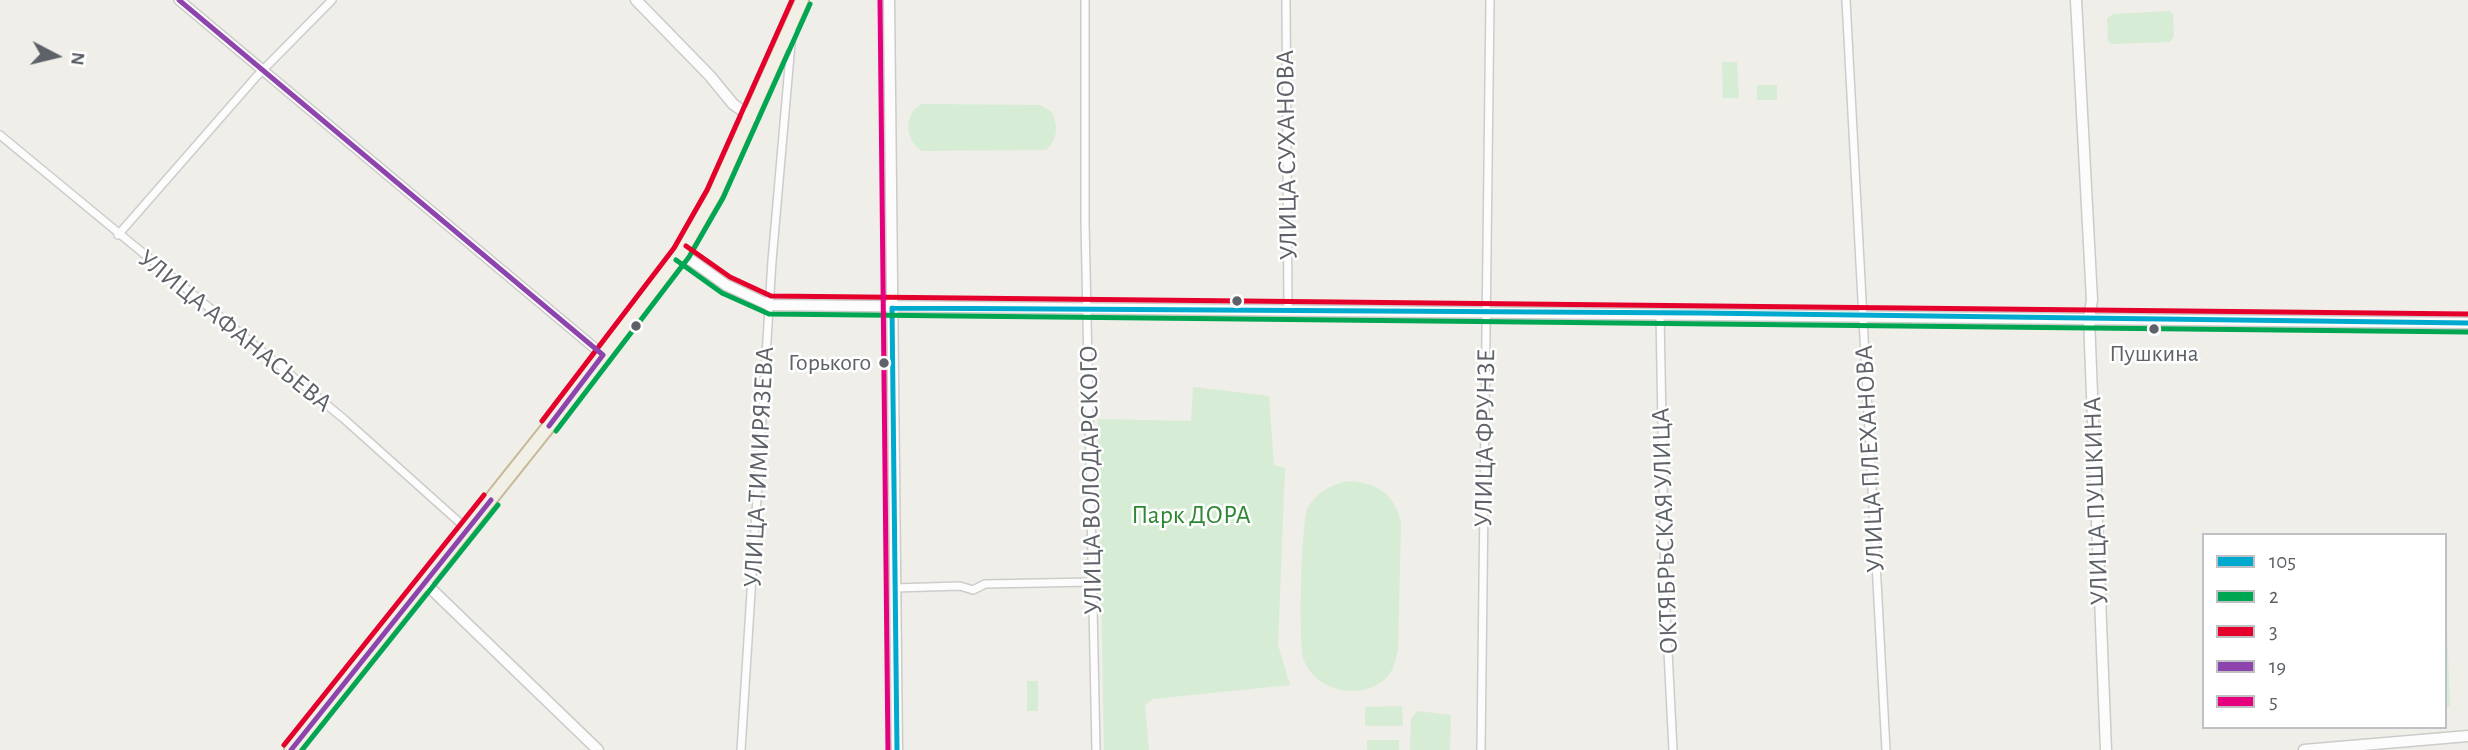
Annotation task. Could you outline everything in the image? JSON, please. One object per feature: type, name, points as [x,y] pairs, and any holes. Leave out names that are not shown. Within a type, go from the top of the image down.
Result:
[{"type":"highway","points":[[290,750],[468,530],[681,253],[715,194],[802,0]]},
{"type":"main road","points":[[636,0],[710,76],[733,104],[751,117]]},
{"type":"main road","points":[[889,0],[897,750]]},
{"type":"main road","name":"УЛИЦА ПУШКИНА","points":[[2076,0],[2092,300],[2090,318],[2106,750]]},
{"type":"main road","points":[[681,253],[726,285],[769,305],[1861,314],[2468,323]]},
{"type":"main road","points":[[425,583],[598,750]]},
{"type":"main road","points":[[2304,750],[2468,736]]},
{"type":"street","points":[[179,0],[603,355]]},
{"type":"street","points":[[118,235],[262,71],[332,0]]},
{"type":"street","name":"УЛИЦА ВОЛОДАРСКОГО","points":[[1086,0],[1087,308],[1096,750]]},
{"type":"street","name":"УЛИЦА СУХАНОВА","points":[[1286,0],[1288,310]]},
{"type":"street","name":"УЛИЦА ФРУНЗЕ","points":[[1481,750],[1490,0]]},
{"type":"street","name":"УЛИЦА ПЛЕХАНОВА","points":[[1846,0],[1886,750]]},
{"type":"street","name":"УЛИЦА ТИМИРЯЗЕВА","points":[[741,750],[769,305],[794,17]]},
{"type":"street","name":"УЛИЦА АФАНАСЬЕВА","points":[[0,135],[344,419],[468,530]]},
{"type":"street","name":"ОКТЯБРЬСКАЯ УЛИЦА","points":[[1660,313],[1665,592],[1673,750]]},
{"type":"street","points":[[895,588],[960,586],[973,590],[985,584],[1093,582]]},
{"type":"green space","points":[[2169,11],[2173,14],[2174,37],[2170,42],[2111,44],[2108,41],[2107,18],[2113,14]]},
{"type":"green space","points":[[1722,62],[1737,62],[1739,98],[1723,98]]},
{"type":"green space","points":[[1757,85],[1777,85],[1777,100],[1757,100]]},
{"type":"green space","points":[[921,104],[1040,105],[1052,112],[1056,127],[1055,137],[1046,150],[922,151],[912,141],[908,128],[911,115]]},
{"type":"green space","name":"Парк ДОРА","points":[[1193,387],[1269,396],[1274,465],[1285,468],[1278,645],[1290,685],[1153,699],[1145,705],[1149,750],[1104,750],[1098,419],[1191,421]]},
{"type":"green space","points":[[1347,481],[1367,484],[1383,491],[1394,505],[1401,523],[1398,651],[1395,662],[1388,676],[1375,686],[1351,691],[1328,686],[1310,671],[1304,661],[1301,633],[1302,557],[1308,507],[1325,490]]},
{"type":"green space","points":[[2447,628],[2450,707],[2447,707]]},
{"type":"green space","points":[[1027,681],[1038,681],[1038,711],[1027,711]]},
{"type":"green space","points":[[1402,706],[1403,726],[1365,726],[1365,707]]},
{"type":"green space","points":[[1418,711],[1451,715],[1450,750],[1410,750],[1411,719]]},
{"type":"green space","points":[[1367,740],[1399,740],[1399,750],[1367,750]]},
{"type":"transit line","name":"19","points":[[179,0],[603,355]]},
{"type":"transit line","name":"3","points":[[542,421],[674,248],[707,190],[792,0]]},
{"type":"transit line","name":"5","points":[[880,0],[888,750]]},
{"type":"transit line","name":"2","points":[[556,431],[689,257],[723,198],[810,4]]},
{"type":"transit line","name":"3","points":[[686,246],[730,277],[771,296],[2468,314]]},
{"type":"transit line","name":"2","points":[[676,260],[722,293],[769,314],[2468,332]]},
{"type":"transit line","name":"105","points":[[892,308],[1701,313],[2468,323]]},
{"type":"transit line","name":"105","points":[[892,308],[897,750]]},
{"type":"transit line","name":"19","points":[[549,426],[603,355]]},
{"type":"transit line","name":"3","points":[[284,745],[484,495]]},
{"type":"transit line","name":"19","points":[[291,750],[491,500]]},
{"type":"transit line","name":"2","points":[[302,750],[498,505]]},
{"type":"place","name":"Пушкина","points":[[2154,329]]},
{"type":"place","name":"Горького","points":[[884,363]]}]
